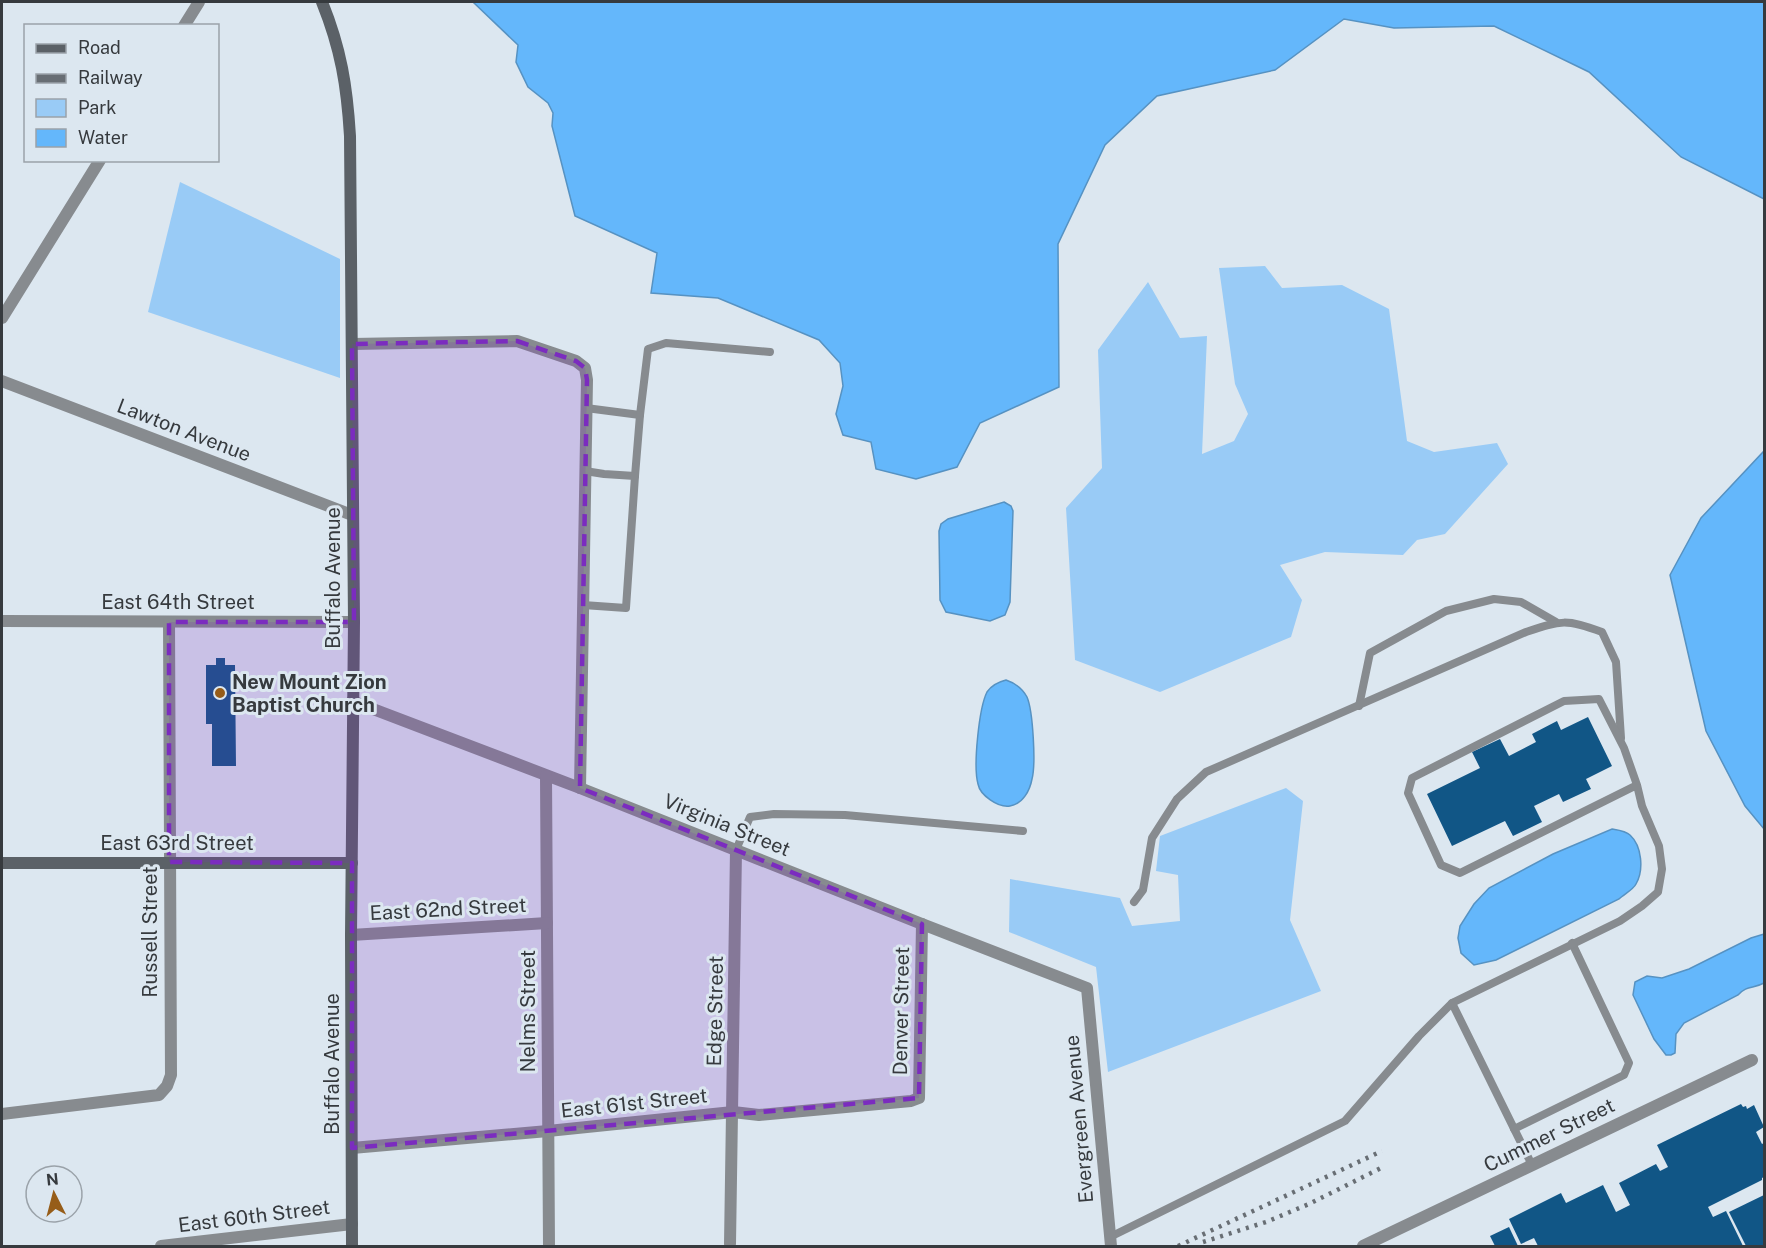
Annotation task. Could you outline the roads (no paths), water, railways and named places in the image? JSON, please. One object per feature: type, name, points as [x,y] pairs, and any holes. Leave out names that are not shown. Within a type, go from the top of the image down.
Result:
[{"type":"street","points":[[185,24],[199,2]]},
{"type":"street","name":"Buffalo Avenue","points":[[322,2],[344,72],[350,136],[354,622],[351,935],[352,1246]]},
{"type":"street","points":[[2,318],[99,162]]},
{"type":"street","points":[[352,344],[517,341],[576,361],[585,368],[587,380],[580,788]]},
{"type":"street","name":"Lawton Avenue","points":[[2,381],[352,515]]},
{"type":"street","name":"East 64th Street","points":[[2,621],[354,622]]},
{"type":"street","name":"Russell Street","points":[[2,1114],[159,1095],[167,1086],[171,1076],[169,622]]},
{"type":"street","name":"Virginia Street","points":[[352,701],[580,788],[1086,988]]},
{"type":"street","name":"Nelms Street","points":[[546,776],[549,1246]]},
{"type":"street","name":"Edge Street","points":[[730,1244],[736,850]]},
{"type":"street","name":"East 63rd Street","points":[[2,863],[352,863]]},
{"type":"street","name":"East 62nd Street","points":[[351,935],[547,923]]},
{"type":"street","name":"Denver Street","points":[[919,1098],[922,924]]},
{"type":"street","name":"Evergreen Avenue","points":[[1086,988],[1110,1242]]},
{"type":"street","name":"Cummer Street","points":[[1363,1246],[1752,1060]]},
{"type":"street","name":"East 61st Street","points":[[352,1148],[733,1112],[759,1115],[911,1101],[919,1098]]},
{"type":"street","name":"East 60th Street","points":[[161,1246],[352,1224]]},
{"type":"lane","points":[[583,605],[626,608],[640,415],[648,349],[666,343],[770,352]]},
{"type":"lane","points":[[586,408],[640,415]]},
{"type":"lane","points":[[585,466],[604,474],[635,476]]},
{"type":"lane","points":[[1359,706],[1370,654],[1446,611],[1494,599],[1521,602],[1556,622]]},
{"type":"lane","points":[[1134,902],[1143,890],[1152,838],[1177,799],[1206,772],[1526,632],[1556,622],[1576,622],[1602,632],[1616,662],[1621,743]]},
{"type":"lane","points":[[1110,1242],[1345,1122],[1419,1035],[1452,1003],[1620,921],[1658,892],[1662,868],[1659,846],[1642,806],[1637,785],[1621,743],[1599,699],[1564,701],[1412,777],[1408,793],[1442,865],[1460,873],[1637,785]]},
{"type":"lane","points":[[736,850],[750,817],[774,814],[844,815],[1023,831]]},
{"type":"lane","points":[[1514,1129],[1624,1075],[1629,1063],[1572,943]]},
{"type":"lane","points":[[1452,1003],[1532,1165]]},
{"type":"water","points":[[473,2],[1764,2],[1764,199],[1681,157],[1589,72],[1494,26],[1394,28],[1344,19],[1275,70],[1157,96],[1105,145],[1058,244],[1059,387],[980,423],[957,467],[916,479],[876,469],[871,442],[843,435],[836,414],[843,386],[840,363],[819,340],[718,298],[651,293],[657,253],[575,216],[552,126],[553,113],[548,103],[528,87],[516,62],[518,45]]},
{"type":"water","points":[[1764,451],[1764,829],[1745,806],[1706,731],[1670,575],[1701,518]]},
{"type":"water","points":[[1004,502],[1011,506],[1013,511],[1010,602],[1005,615],[990,621],[946,612],[940,600],[939,531],[941,524],[948,519]]},
{"type":"water","points":[[1006,680],[1018,686],[1027,697],[1034,750],[1033,772],[1028,792],[1019,802],[1010,806],[995,803],[982,792],[978,784],[976,764],[979,723],[984,700],[991,688]]},
{"type":"water","points":[[1612,829],[1630,835],[1637,845],[1641,865],[1639,878],[1631,890],[1619,899],[1496,960],[1474,965],[1461,953],[1458,938],[1460,926],[1474,904],[1489,888],[1553,854]]},
{"type":"water","points":[[1764,934],[1764,983],[1744,990],[1684,1023],[1676,1034],[1675,1053],[1666,1055],[1654,1039],[1633,995],[1635,982],[1647,976],[1662,978],[1689,969],[1751,938]]},
{"type":"railway","points":[[1178,1246],[1382,1151]]},
{"type":"railway","points":[[1203,1242],[1266,1222],[1309,1204],[1385,1166]]},
{"type":"place","name":"New Mount Zion Baptist Church","points":[[220,693]]}]
